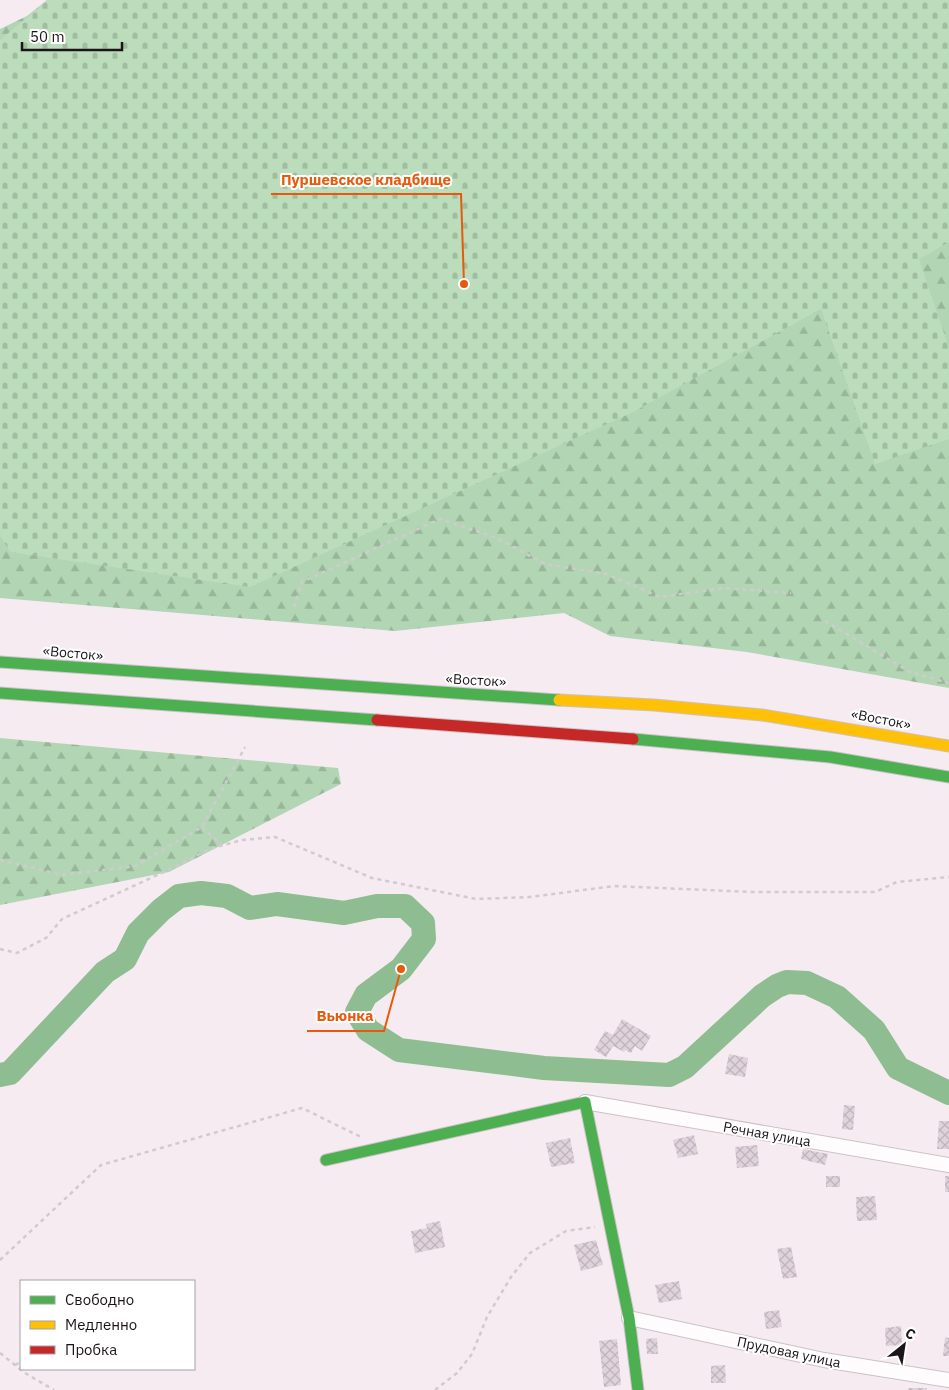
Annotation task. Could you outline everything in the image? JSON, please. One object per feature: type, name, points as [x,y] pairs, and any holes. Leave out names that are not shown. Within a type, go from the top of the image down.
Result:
[{"type":"main road","name":"«Восток»","points":[[0,662],[428,692],[654,705],[772,716],[949,746]]},
{"type":"main road","points":[[0,693],[594,735],[830,757],[949,777]]},
{"type":"main road","points":[[326,1160],[585,1102],[630,1318],[638,1390]]},
{"type":"street","name":"Речная улица","points":[[585,1102],[949,1165]]},
{"type":"street","name":"Прудовая улица","points":[[630,1318],[824,1360],[949,1380]]},
{"type":"path","points":[[294,607],[302,582],[440,519],[496,538],[545,564],[606,574],[660,597],[724,588],[791,593]]},
{"type":"path","points":[[825,621],[910,672],[949,683]]},
{"type":"path","points":[[0,860],[63,875],[136,866],[202,827],[245,747]]},
{"type":"path","points":[[202,827],[222,845]]},
{"type":"path","points":[[0,949],[17,953],[46,938],[62,919],[179,865],[209,848],[242,840],[275,837],[372,878],[476,900],[530,897],[614,886],[734,891],[875,892],[897,882],[949,877]]},
{"type":"path","points":[[0,1260],[100,1166],[302,1108],[383,1147]]},
{"type":"path","points":[[435,1390],[457,1373],[472,1354],[487,1317],[511,1277],[530,1253],[566,1230],[610,1225]]},
{"type":"path","points":[[0,1353],[20,1368]]},
{"type":"path","points":[[15,1365],[20,1362]]},
{"type":"path","points":[[23,1370],[54,1390]]},
{"type":"green space","points":[[47,0],[949,0],[949,688],[747,652],[610,636],[564,613],[395,631],[0,598],[0,29],[27,16]]},
{"type":"green space","points":[[48,0],[949,0],[949,242],[919,259],[949,348],[949,439],[875,464],[821,309],[633,412],[250,587],[10,552],[0,535],[0,40]]},
{"type":"green space","points":[[0,738],[338,768],[341,784],[169,872],[0,905]]},
{"type":"building","points":[[622,1019],[651,1036],[642,1051],[635,1046],[631,1053],[625,1050],[624,1052],[613,1046],[606,1057],[594,1050],[605,1031],[613,1035]]},
{"type":"building","points":[[729,1054],[748,1058],[745,1077],[725,1074]]},
{"type":"building","points":[[844,1105],[855,1106],[853,1130],[842,1129]]},
{"type":"building","points":[[939,1121],[949,1121],[949,1149],[937,1149]]},
{"type":"building","points":[[694,1135],[698,1154],[678,1158],[673,1140]]},
{"type":"building","points":[[570,1138],[575,1163],[551,1167],[546,1143]]},
{"type":"building","points":[[757,1145],[759,1166],[737,1168],[735,1147]]},
{"type":"building","points":[[803,1149],[828,1154],[825,1165],[801,1159]]},
{"type":"building","points":[[826,1176],[840,1176],[840,1187],[826,1187]]},
{"type":"building","points":[[945,1176],[949,1176],[949,1192],[945,1192]]},
{"type":"building","points":[[875,1196],[877,1220],[857,1221],[856,1197]]},
{"type":"building","points":[[440,1221],[445,1247],[415,1253],[411,1231],[427,1228],[426,1224]]},
{"type":"building","points":[[596,1240],[603,1265],[581,1271],[574,1245]]},
{"type":"building","points":[[791,1247],[797,1277],[783,1279],[777,1249]]},
{"type":"building","points":[[679,1281],[682,1299],[659,1303],[655,1285]]},
{"type":"building","points":[[779,1310],[782,1327],[766,1329],[764,1312]]},
{"type":"building","points":[[901,1326],[902,1345],[886,1346],[885,1328]]},
{"type":"building","points":[[945,1337],[949,1338],[949,1356],[943,1356]]},
{"type":"building","points":[[657,1338],[658,1354],[647,1354],[646,1339]]},
{"type":"building","points":[[617,1339],[621,1385],[604,1387],[599,1341]]},
{"type":"building","points":[[725,1365],[726,1383],[711,1383],[711,1366]]},
{"type":"building","points":[[909,1388],[927,1388],[927,1390],[908,1390]]},
{"type":"waterway","points":[[0,1075],[10,1073],[105,972],[125,959],[138,933],[161,910],[179,896],[201,893],[227,896],[250,908],[277,904],[344,913],[377,906],[405,906],[423,923],[424,939],[401,969],[366,995],[357,1012],[368,1030],[399,1050],[544,1068],[669,1075],[685,1067],[762,996],[787,982],[807,983],[837,997],[874,1030],[898,1068],[949,1093]]},
{"type":"traffic: fast","points":[[0,662],[559,700]]},
{"type":"traffic: fast","points":[[0,693],[377,720]]},
{"type":"traffic: fast","points":[[633,739],[830,757],[949,777]]},
{"type":"traffic: fast","points":[[326,1160],[585,1102],[629,1318],[638,1390]]},
{"type":"traffic: slow","points":[[559,700],[654,705],[762,715],[949,746]]},
{"type":"traffic: jam","points":[[377,720],[633,739]]},
{"type":"place","name":"Пуршевское кладбище","points":[[464,284]]},
{"type":"place","name":"Вьюнка","points":[[401,969]]}]
